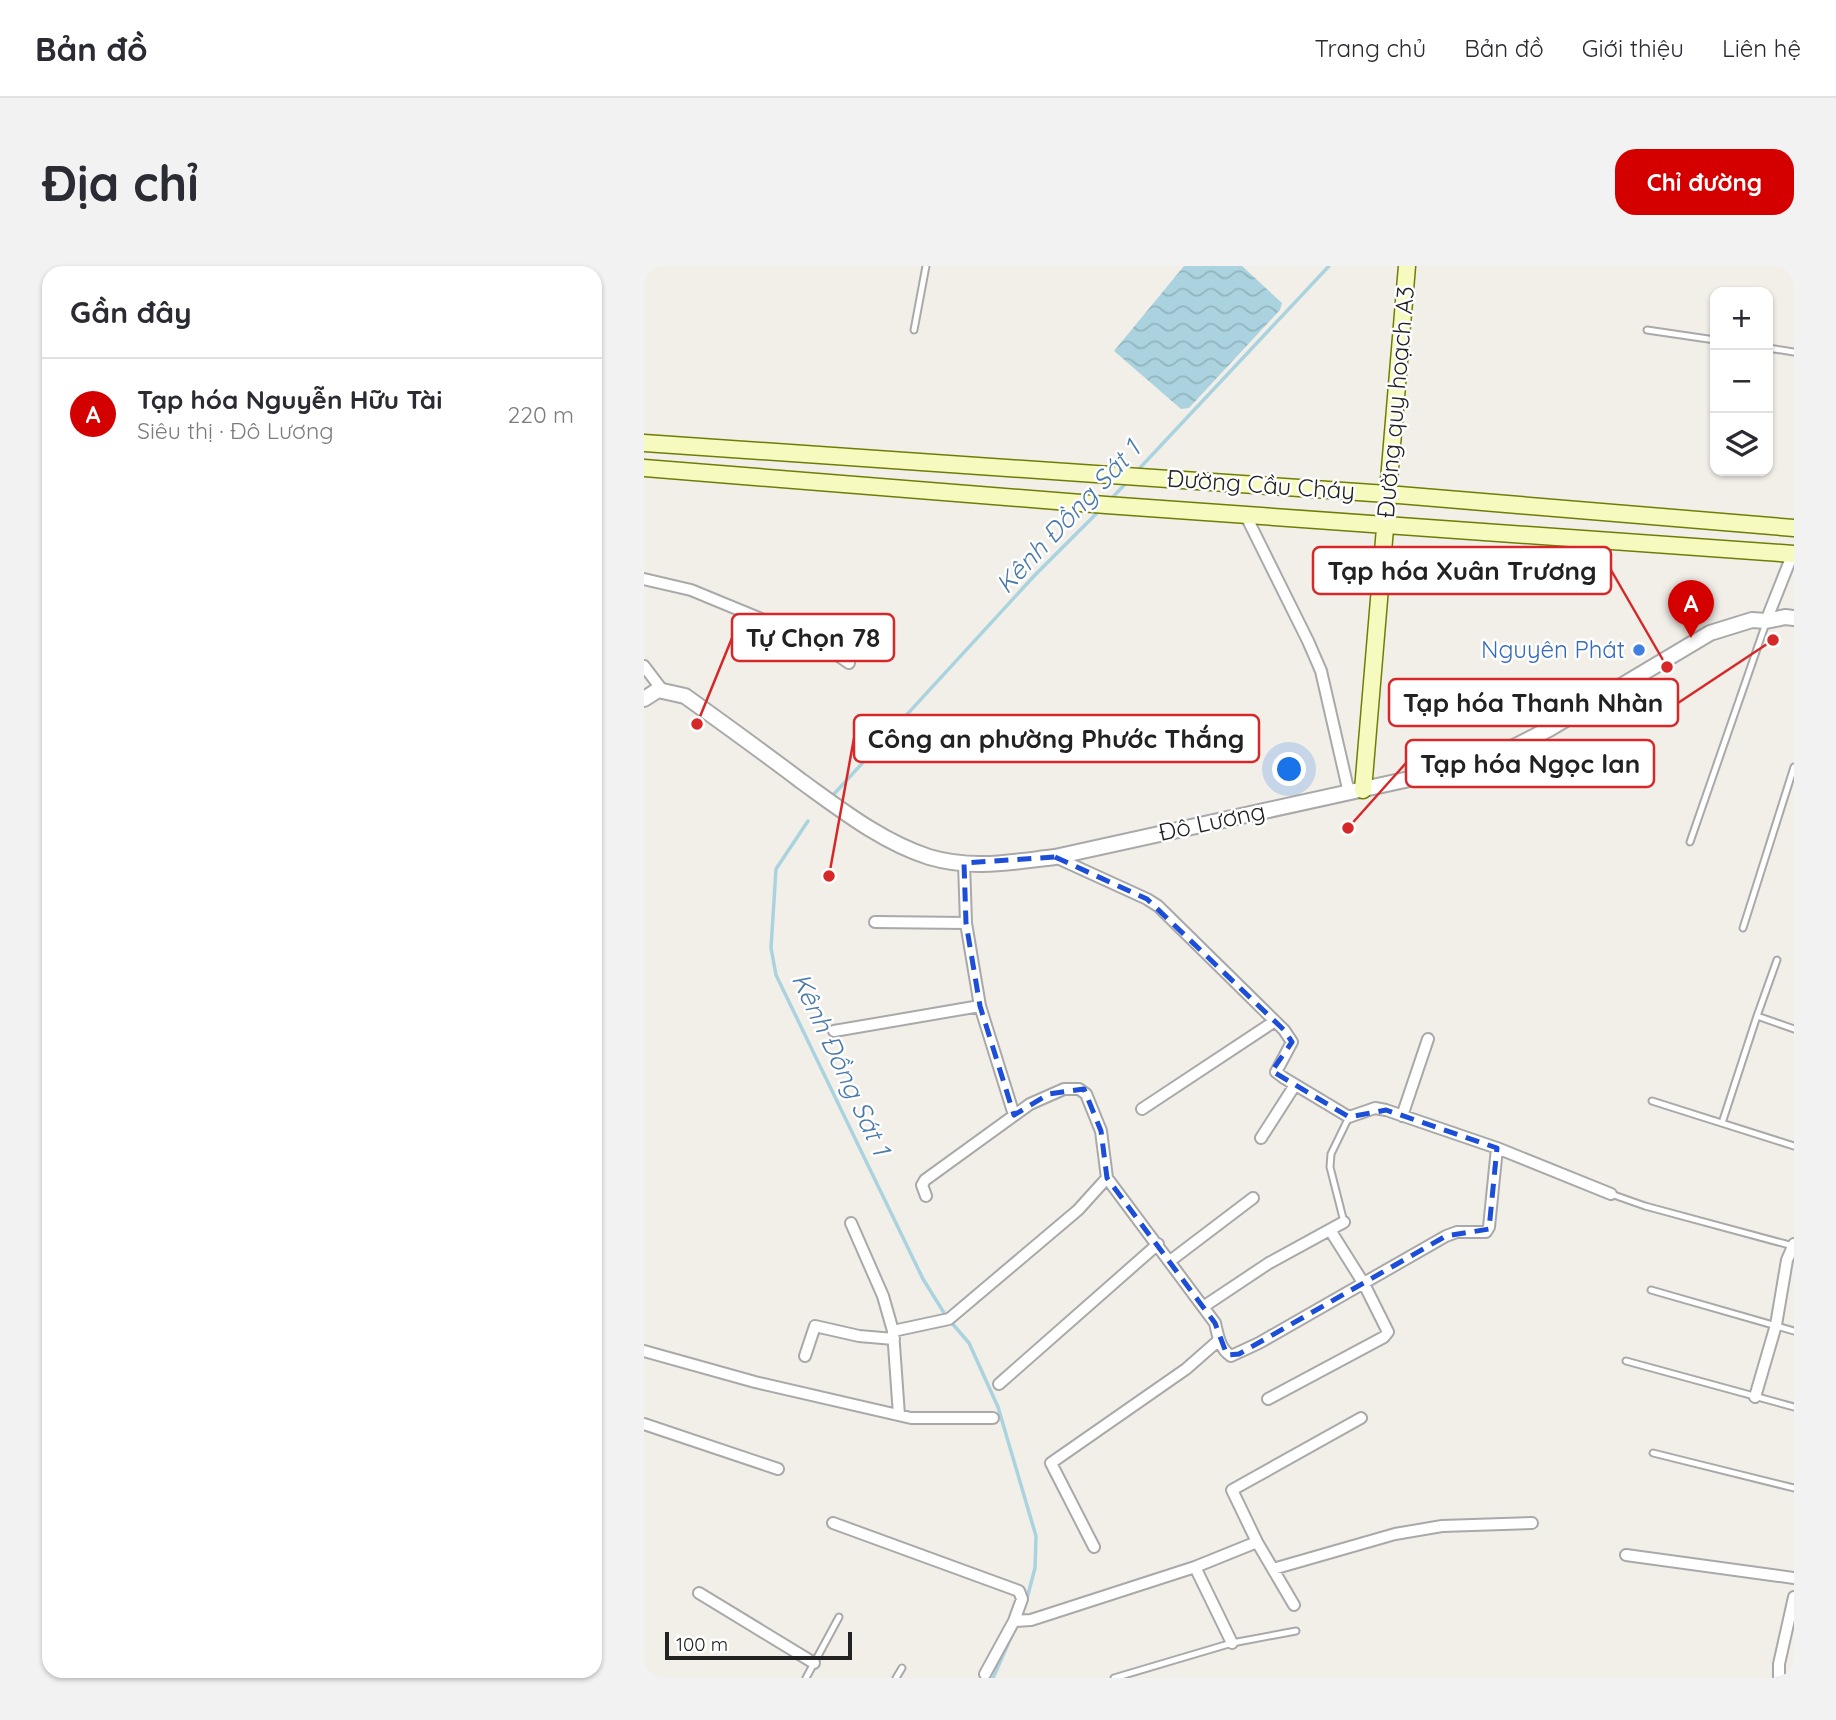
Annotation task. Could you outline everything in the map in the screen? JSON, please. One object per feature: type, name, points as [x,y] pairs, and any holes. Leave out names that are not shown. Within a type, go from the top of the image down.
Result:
[{"type":"main road","name":"Đường quy hoạch A3","points":[[1356,791],[1385,523],[1407,266]]},
{"type":"main road","name":"Đường Cầu Cháy","points":[[647,443],[1387,494],[1794,528]]},
{"type":"main road","points":[[646,468],[647,443]]},
{"type":"main road","name":"Đường Cầu Cháy","points":[[646,468],[1793,554]]},
{"type":"street","points":[[1244,514],[1321,671],[1356,791]]},
{"type":"street","points":[[1766,621],[1793,554]]},
{"type":"street","points":[[644,579],[691,590],[771,623],[796,627],[849,663]]},
{"type":"street","name":"Đô Lương","points":[[663,691],[685,696],[823,797],[880,835],[929,857],[992,865],[1055,857],[1473,765],[1549,729],[1710,633],[1741,622],[1794,618]]},
{"type":"street","points":[[644,666],[663,691]]},
{"type":"street","points":[[644,699],[658,690],[663,691]]},
{"type":"street","points":[[1055,857],[1158,906],[1275,1021],[1292,1042],[1276,1072],[1295,1085],[1349,1117],[1375,1108],[1497,1148],[1611,1194]]},
{"type":"street","points":[[964,863],[966,923],[980,1006],[1014,1115]]},
{"type":"street","points":[[875,922],[966,923]]},
{"type":"street","points":[[834,1031],[980,1006]]},
{"type":"street","points":[[1142,1109],[1275,1021]]},
{"type":"street","points":[[1402,1116],[1428,1040]]},
{"type":"street","points":[[1261,1138],[1295,1085]]},
{"type":"street","points":[[926,1196],[922,1185],[925,1180],[1014,1115],[1049,1094],[1079,1088],[1086,1094],[1101,1131],[1107,1178],[1215,1323],[1219,1340],[1227,1355],[1231,1356],[1239,1354],[1446,1236],[1457,1232],[1484,1233],[1488,1230],[1497,1148]]},
{"type":"street","points":[[805,1356],[815,1326],[859,1336],[894,1335],[949,1320],[1078,1210],[1107,1178]]},
{"type":"street","points":[[1170,1261],[1253,1198]]},
{"type":"street","points":[[1203,1307],[1269,1263],[1344,1222]]},
{"type":"street","points":[[851,1223],[883,1296],[894,1335],[899,1415]]},
{"type":"street","points":[[1268,1399],[1386,1335],[1387,1327],[1330,1230]]},
{"type":"street","points":[[999,1384],[1158,1244]]},
{"type":"street","points":[[1755,1397],[1776,1325],[1787,1260],[1794,1246]]},
{"type":"street","points":[[1094,1547],[1051,1463],[1185,1369],[1219,1340]]},
{"type":"street","points":[[644,1351],[755,1382],[911,1418],[993,1418]]},
{"type":"street","points":[[1294,1605],[1257,1542],[1232,1490],[1361,1418]]},
{"type":"street","points":[[644,1425],[778,1469]]},
{"type":"street","points":[[833,1523],[1018,1591],[1022,1600],[1015,1621],[984,1676]]},
{"type":"street","points":[[1273,1569],[1395,1534],[1442,1526],[1532,1523]]},
{"type":"street","points":[[1015,1621],[1031,1620],[1195,1567],[1257,1542]]},
{"type":"street","points":[[1626,1555],[1794,1578]]},
{"type":"street","points":[[1195,1567],[1232,1643]]},
{"type":"street","points":[[699,1593],[814,1663]]},
{"type":"street","points":[[1779,1678],[1779,1664],[1794,1597]]},
{"type":"lane","points":[[914,330],[926,266]]},
{"type":"lane","points":[[1647,330],[1710,339]]},
{"type":"lane","points":[[1773,349],[1794,352]]},
{"type":"lane","points":[[1690,842],[1766,621]]},
{"type":"lane","points":[[1743,928],[1794,767]]},
{"type":"lane","points":[[1722,1122],[1777,960]]},
{"type":"lane","points":[[1757,1016],[1794,1029]]},
{"type":"lane","points":[[1652,1101],[1794,1146]]},
{"type":"lane","points":[[1344,1222],[1330,1167],[1331,1154],[1349,1117]]},
{"type":"lane","points":[[1611,1194],[1645,1206],[1794,1246]]},
{"type":"lane","points":[[1651,1290],[1794,1331]]},
{"type":"lane","points":[[1626,1362],[1794,1407]]},
{"type":"lane","points":[[1653,1453],[1794,1488]]},
{"type":"lane","points":[[806,1678],[839,1617]]},
{"type":"lane","points":[[1114,1678],[1232,1643],[1296,1631]]},
{"type":"lane","points":[[896,1678],[902,1668]]},
{"type":"highlighted area","points":[[1055,857],[1147,899],[1284,1030],[1292,1042],[1272,1071],[1349,1117],[1386,1110],[1497,1148],[1489,1229],[1446,1236],[1239,1354],[1227,1355],[1215,1323],[1107,1178],[1101,1131],[1084,1089],[1049,1094],[1014,1115],[980,1006],[966,923],[964,863]]},
{"type":"water","points":[[1184,266],[1242,266],[1282,303],[1280,310],[1189,408],[1181,409],[1114,351]]},
{"type":"waterway","name":"Kênh Đồng Sát 1","points":[[1137,471],[1329,266]]},
{"type":"waterway","name":"Kênh Đồng Sát 1","points":[[1111,499],[1127,482]]},
{"type":"waterway","name":"Kênh Đồng Sát 1","points":[[834,794],[1035,575],[1100,510]]},
{"type":"waterway","name":"Kênh Đồng Sát 1","points":[[808,821],[776,869],[771,948],[776,975],[923,1279],[946,1316]]},
{"type":"waterway","name":"Kênh Đồng Sát 1","points":[[951,1322],[969,1343],[998,1407],[1036,1536],[1035,1568],[1026,1602]]},
{"type":"waterway","name":"Kênh Đồng Sát 1","points":[[993,1678],[1012,1635]]},
{"type":"place","name":"Tạp hóa Nguyễn Hữu Tài","points":[[1691,638]]},
{"type":"place","name":"Tạp hóa Thanh Nhàn","points":[[1773,640]]},
{"type":"place","name":"Nguyên Phát","points":[[1639,650]]},
{"type":"place","name":"Tạp hóa Xuân Trương","points":[[1667,667]]},
{"type":"place","name":"Tự Chọn 78","points":[[697,724]]},
{"type":"place","name":"Tạp hóa Ngọc lan","points":[[1348,828]]},
{"type":"place","name":"Công an phường Phước Thắng","points":[[829,876]]}]
